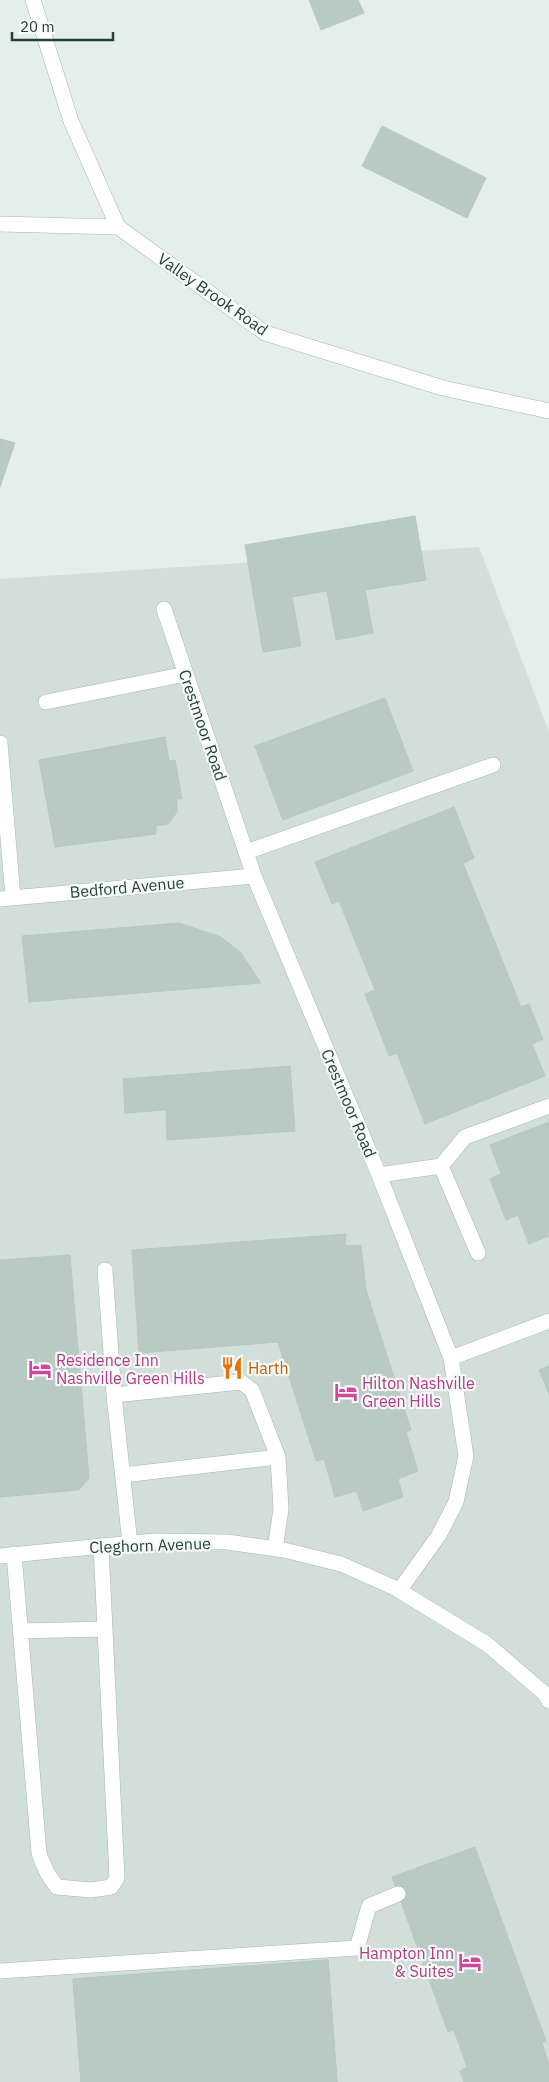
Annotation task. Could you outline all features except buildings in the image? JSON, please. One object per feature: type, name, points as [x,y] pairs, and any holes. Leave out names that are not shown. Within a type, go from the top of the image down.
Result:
[{"type":"street","points":[[0,224],[118,227],[71,121],[33,0]]},
{"type":"street","name":"Valley Brook Road","points":[[118,227],[265,333],[443,388],[549,411]]},
{"type":"street","name":"Crestmoor Road","points":[[164,609],[254,876],[379,1174],[452,1358],[466,1456],[456,1502],[439,1535],[399,1591]]},
{"type":"street","points":[[46,702],[186,674]]},
{"type":"street","points":[[0,743],[6,898]]},
{"type":"street","points":[[246,852],[493,765]]},
{"type":"street","name":"Bedford Avenue","points":[[6,898],[254,876]]},
{"type":"street","points":[[379,1174],[441,1166],[465,1137],[549,1106]]},
{"type":"street","points":[[441,1166],[478,1253]]},
{"type":"street","points":[[105,1270],[114,1395],[130,1544]]},
{"type":"street","points":[[452,1358],[549,1321]]},
{"type":"street","points":[[114,1395],[241,1382],[252,1390],[278,1457],[281,1509],[276,1549]]},
{"type":"street","points":[[122,1475],[278,1457]]},
{"type":"street","name":"Cleghorn Avenue","points":[[7,1555],[154,1542],[227,1542],[276,1549],[341,1564],[399,1591],[488,1644],[547,1695]]},
{"type":"street","points":[[7,1555],[20,1631],[39,1853],[49,1878],[57,1887],[91,1890],[111,1887],[117,1878],[101,1546]]},
{"type":"street","points":[[20,1631],[105,1629]]},
{"type":"street","points":[[0,1971],[357,1948],[369,1906],[398,1894]]},
{"type":"shaded area","points":[[479,547],[549,732],[549,2082],[0,2082],[0,579]]},
{"type":"place","name":"Harth","points":[[232,1368]]},
{"type":"place","name":"Residence Inn Nashville Green Hills","points":[[40,1369]]},
{"type":"place","name":"Hilton Nashville Green Hills","points":[[346,1392]]},
{"type":"place","name":"Hampton Inn & Suites","points":[[470,1962]]}]
